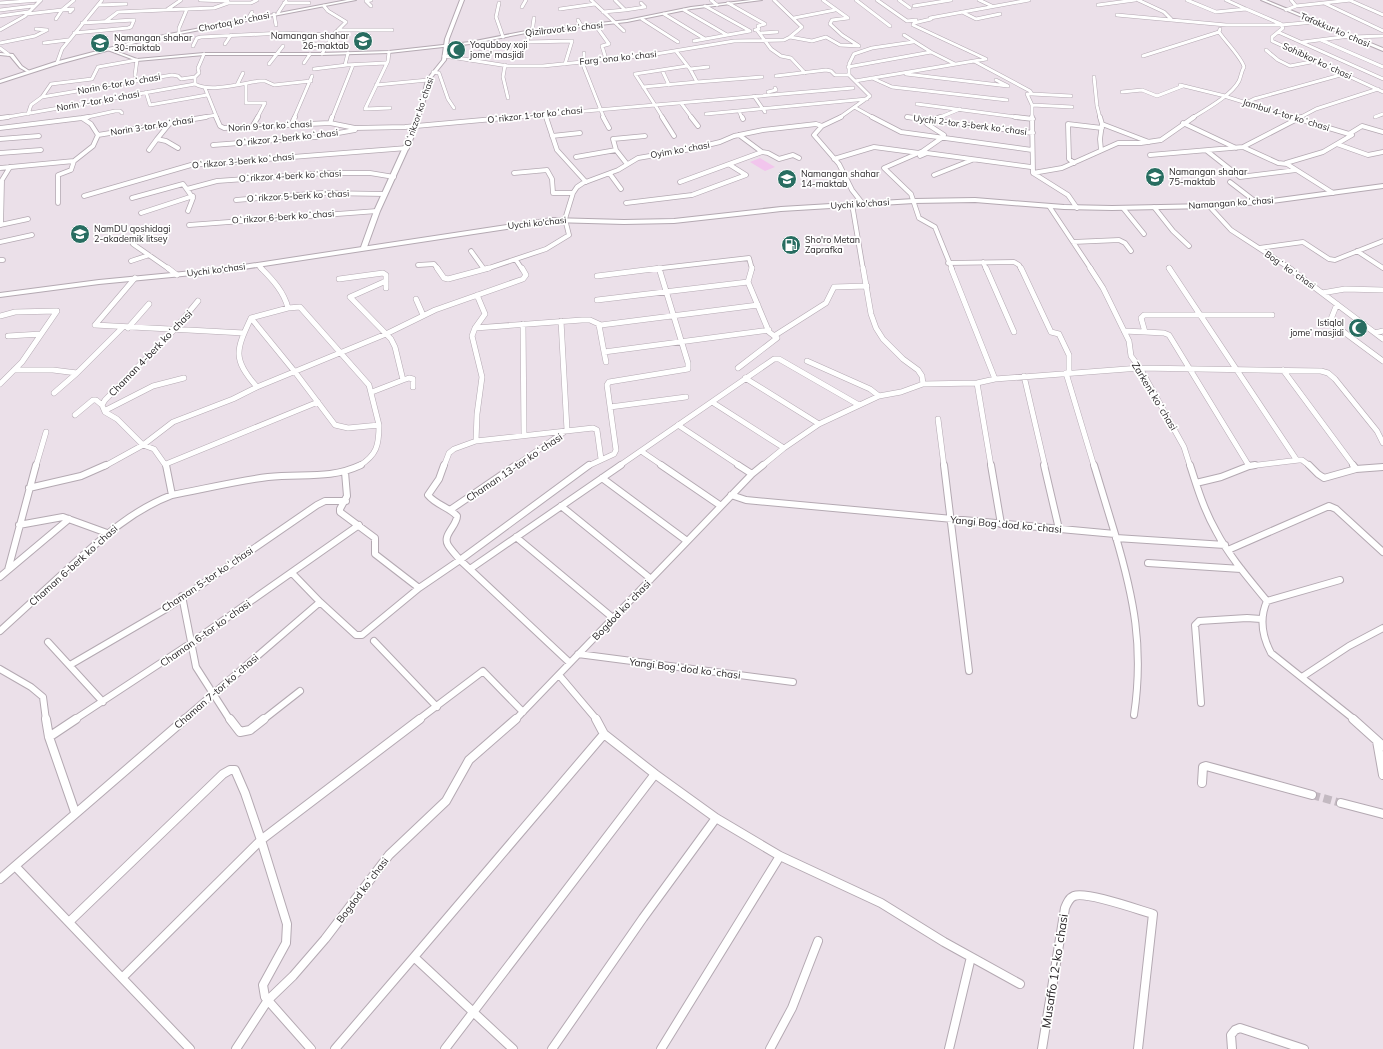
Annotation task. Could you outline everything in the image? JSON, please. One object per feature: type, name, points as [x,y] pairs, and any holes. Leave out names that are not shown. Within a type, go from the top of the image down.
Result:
[{"type":"main road","name":"Chortoq koʻchasi","points":[[0,82],[57,63],[107,49],[248,19],[354,0]]},
{"type":"main road","name":"Oʻrikzor koʻchasi","points":[[364,247],[385,194],[394,177],[415,126],[428,80],[441,64],[445,47],[462,0]]},
{"type":"main road","name":"Tafakkur koʻchasi","points":[[1263,0],[1383,50]]},
{"type":"main road","name":"Namangan koʻchasi","points":[[1077,208],[1209,206],[1256,202],[1383,186]]},
{"type":"main road","name":"Uychi ko'chasi","points":[[0,295],[135,278],[178,275],[258,265],[364,247],[532,222],[565,219],[624,222],[674,221],[781,209],[914,201],[975,200],[1077,208]]},
{"type":"street","points":[[0,3],[40,0]]},
{"type":"street","points":[[0,30],[20,19],[40,0]]},
{"type":"street","points":[[56,19],[62,10],[74,0]]},
{"type":"street","points":[[57,63],[62,48],[102,0]]},
{"type":"street","points":[[166,10],[181,0]]},
{"type":"street","points":[[200,0],[251,3],[257,0]]},
{"type":"street","points":[[276,25],[276,14],[287,0]]},
{"type":"street","points":[[365,1],[371,0]]},
{"type":"street","points":[[522,7],[526,0]]},
{"type":"street","points":[[591,0],[624,31]]},
{"type":"street","points":[[614,0],[625,10]]},
{"type":"street","points":[[711,0],[717,5]]},
{"type":"street","name":"Qizilravot koʻchasi","points":[[107,49],[137,60],[204,54],[322,54],[389,52],[445,47],[526,32],[596,26],[642,19],[705,6],[737,1],[760,0]]},
{"type":"street","points":[[774,0],[802,27],[790,37]]},
{"type":"street","points":[[823,0],[848,18],[832,20],[830,24],[842,35],[863,50]]},
{"type":"street","points":[[856,0],[890,26]]},
{"type":"street","points":[[877,0],[907,22],[924,18]]},
{"type":"street","points":[[898,0],[910,8]]},
{"type":"street","points":[[914,6],[951,0]]},
{"type":"street","points":[[979,0],[993,6]]},
{"type":"street","points":[[855,81],[986,59],[913,25],[914,23],[962,12],[1029,0]]},
{"type":"street","points":[[1098,5],[1135,0]]},
{"type":"street","points":[[1138,0],[1164,12],[1171,19]]},
{"type":"street","points":[[1187,0],[1216,12],[1246,9]]},
{"type":"street","points":[[1226,0],[1283,25]]},
{"type":"street","points":[[1291,0],[1296,6]]},
{"type":"street","points":[[1286,10],[1296,6],[1350,0],[1383,15]]},
{"type":"street","points":[[106,21],[117,12],[216,7],[225,5],[228,1]]},
{"type":"street","points":[[284,3],[301,1],[309,3]]},
{"type":"street","points":[[365,1],[371,6]]},
{"type":"street","points":[[499,3],[496,17],[503,37]]},
{"type":"street","points":[[603,12],[645,7],[641,3]]},
{"type":"street","points":[[728,3],[765,24],[758,26],[759,29],[757,30]]},
{"type":"street","points":[[1324,3],[1383,31]]},
{"type":"street","points":[[99,5],[126,4]]},
{"type":"street","points":[[560,9],[595,4]]},
{"type":"street","points":[[0,10],[34,6]]},
{"type":"street","points":[[322,54],[327,48],[327,44],[333,35],[346,22],[328,11],[324,6]]},
{"type":"street","points":[[705,6],[750,31]]},
{"type":"street","points":[[0,16],[73,9],[70,12]]},
{"type":"street","points":[[179,33],[187,9]]},
{"type":"street","points":[[684,10],[727,35]]},
{"type":"street","points":[[794,18],[836,10]]},
{"type":"street","points":[[248,19],[252,12]]},
{"type":"street","points":[[962,12],[976,19],[1000,14]]},
{"type":"street","points":[[664,14],[705,40]]},
{"type":"street","points":[[1117,15],[1226,25],[1283,25],[1315,22]]},
{"type":"street","points":[[532,32],[534,18]]},
{"type":"street","points":[[642,19],[678,42]]},
{"type":"street","points":[[74,33],[128,28],[131,27],[134,20],[82,23]]},
{"type":"street","points":[[578,20],[582,27]]},
{"type":"street","points":[[1144,56],[1219,32],[1220,29],[1226,25]]},
{"type":"street","name":"Sohibkor koʻchasi","points":[[1283,25],[1284,28],[1272,37],[1272,40],[1383,92]]},
{"type":"street","points":[[0,26],[7,26]]},
{"type":"street","points":[[596,26],[609,44],[602,46],[606,60]]},
{"type":"street","points":[[297,34],[301,28]]},
{"type":"street","points":[[0,43],[38,35],[47,30],[36,29]]},
{"type":"street","points":[[337,30],[392,30]]},
{"type":"street","points":[[694,42],[757,30],[761,33],[771,49],[781,56],[791,58],[805,73]]},
{"type":"street","points":[[526,32],[528,38],[527,42],[572,41],[565,64]]},
{"type":"street","points":[[761,33],[777,32]]},
{"type":"street","points":[[1033,173],[1062,168],[1118,143],[1150,142],[1166,138],[1183,123],[1207,109],[1225,96],[1239,81],[1240,73],[1244,67],[1243,62],[1227,44],[1219,32]]},
{"type":"street","points":[[1278,32],[1383,79]]},
{"type":"street","points":[[193,46],[197,38],[201,37],[297,34],[333,35]]},
{"type":"street","points":[[904,35],[913,42],[955,64]]},
{"type":"street","points":[[225,44],[231,36]]},
{"type":"street","points":[[1302,42],[1351,37],[1383,36]]},
{"type":"street","name":"Fargʻona koʻchasi","points":[[444,56],[508,66],[532,67],[654,55],[731,42],[784,40],[790,37],[812,41],[826,37],[840,45],[859,46]]},
{"type":"street","points":[[44,43],[68,40]]},
{"type":"street","points":[[1321,40],[1383,67]]},
{"type":"street","points":[[863,204],[852,190],[843,171],[814,136],[822,126],[840,118],[856,108],[868,99],[870,95],[849,75],[848,67],[853,55],[863,50],[913,42]]},
{"type":"street","points":[[308,44],[327,44]]},
{"type":"street","points":[[269,64],[283,46]]},
{"type":"street","points":[[0,48],[16,58],[22,68],[30,72]]},
{"type":"street","points":[[650,49],[654,55]]},
{"type":"street","points":[[1266,50],[1278,60],[1290,66],[1316,61]]},
{"type":"street","points":[[618,51],[620,58]]},
{"type":"street","points":[[676,51],[698,82]]},
{"type":"street","points":[[389,52],[386,63],[365,110],[390,108]]},
{"type":"street","points":[[473,60],[480,52]]},
{"type":"street","points":[[848,67],[932,52]]},
{"type":"street","points":[[347,65],[344,64],[348,53]]},
{"type":"street","points":[[584,53],[584,57],[582,59],[599,109],[609,128]]},
{"type":"street","points":[[0,54],[8,54]]},
{"type":"street","points":[[204,54],[198,68],[199,73],[195,77],[195,84],[205,88],[265,81],[274,85],[311,81]]},
{"type":"street","points":[[304,62],[310,54]]},
{"type":"street","points":[[28,114],[31,105],[42,98],[51,84],[92,79],[98,67],[137,60],[135,75]]},
{"type":"street","points":[[974,61],[1022,86],[1032,94]]},
{"type":"street","points":[[532,67],[536,62]]},
{"type":"street","points":[[314,69],[347,65],[386,63]]},
{"type":"street","points":[[330,123],[353,65]]},
{"type":"street","points":[[505,65],[503,67],[503,75],[508,98]]},
{"type":"street","points":[[674,136],[635,73],[687,66]]},
{"type":"street","points":[[690,69],[708,67]]},
{"type":"street","points":[[662,70],[669,84]]},
{"type":"street","points":[[776,76],[828,70],[835,75],[849,75]]},
{"type":"street","points":[[434,72],[440,73],[443,80],[446,98],[454,108]]},
{"type":"street","points":[[237,85],[243,73]]},
{"type":"street","points":[[904,73],[922,77],[1008,86],[996,80]]},
{"type":"street","points":[[1246,103],[1254,99],[1344,74]]},
{"type":"street","name":"Norin 6-tor koʻchasi","points":[[42,98],[172,75],[178,76],[181,79],[195,77]]},
{"type":"street","points":[[291,125],[312,76]]},
{"type":"street","points":[[643,87],[762,77]]},
{"type":"street","points":[[1094,77],[1097,106],[1102,126],[1100,139],[1101,150]]},
{"type":"street","points":[[872,78],[892,87],[1007,100]]},
{"type":"street","points":[[376,86],[428,80]]},
{"type":"street","name":"Norin 7-tor koʻchasi","points":[[0,118],[195,84]]},
{"type":"street","points":[[246,84],[246,102],[265,103],[252,127]]},
{"type":"street","name":"Jambul 4-tor koʻchasi","points":[[1179,84],[1225,96],[1349,134]]},
{"type":"street","points":[[1122,92],[1142,90],[1157,96],[1183,86]]},
{"type":"street","name":"Norin 9-tor koʻchasi","points":[[205,88],[222,128],[330,123],[360,128]]},
{"type":"street","points":[[654,104],[681,103],[734,97],[775,91],[775,88]]},
{"type":"street","points":[[654,104],[853,88]]},
{"type":"street","points":[[1150,155],[1207,151],[1243,146],[1320,108],[1378,89]]},
{"type":"street","points":[[146,92],[150,105],[207,95]]},
{"type":"street","points":[[1071,96],[1027,94],[1032,105],[1033,133],[1031,167],[1033,173],[1068,195],[1077,208]]},
{"type":"street","points":[[754,96],[766,112]]},
{"type":"street","points":[[706,114],[868,99]]},
{"type":"street","points":[[681,103],[698,126]]},
{"type":"street","name":"Oʻrikzor 1-tor koʻchasi","points":[[360,128],[415,126],[654,104]]},
{"type":"street","points":[[917,104],[1032,118]]},
{"type":"street","points":[[1032,105],[1072,107]]},
{"type":"street","points":[[856,108],[899,132],[1032,150]]},
{"type":"street","points":[[943,137],[944,135],[926,122],[960,109]]},
{"type":"street","points":[[0,128],[82,118],[113,111],[120,111],[122,113]]},
{"type":"street","points":[[739,111],[744,119]]},
{"type":"street","points":[[545,114],[557,150],[579,171],[586,182]]},
{"type":"street","points":[[1375,117],[1383,114]]},
{"type":"street","name":"Norin 3-tor koʻchasi","points":[[82,118],[90,124],[98,135],[216,116]]},
{"type":"street","name":"Uychi 2-tor 3-berk koʻchasi","points":[[907,117],[1033,133]]},
{"type":"street","points":[[150,150],[152,144],[170,123]]},
{"type":"street","points":[[1183,123],[1236,148]]},
{"type":"street","name":"Oyim koʻchasi","points":[[573,193],[579,186],[586,182],[610,174],[640,157],[691,149],[717,143],[739,135],[763,130],[816,124],[822,126]]},
{"type":"street","points":[[1074,163],[1068,159],[1068,124],[1102,126],[1150,142]]},
{"type":"street","points":[[1287,164],[1286,163],[1323,152],[1352,135],[1349,134],[1362,126],[1383,132]]},
{"type":"street","name":"Oʻrikzor 2-berk koʻchasi","points":[[213,145],[316,137],[360,128]]},
{"type":"street","points":[[552,136],[580,133]]},
{"type":"street","points":[[0,168],[74,161],[93,146],[98,135]]},
{"type":"street","points":[[739,135],[762,152],[768,153],[779,159],[793,155],[799,158]]},
{"type":"street","points":[[0,138],[39,136]]},
{"type":"street","points":[[627,164],[616,150],[614,139],[644,136]]},
{"type":"street","points":[[943,137],[919,153],[884,168],[908,189],[912,195],[919,218],[934,226],[995,379]]},
{"type":"street","points":[[157,140],[167,141],[178,148]]},
{"type":"street","points":[[1337,144],[1368,155],[1383,152]]},
{"type":"street","points":[[834,159],[874,146],[919,153]]},
{"type":"street","points":[[1243,146],[1278,163],[1287,164],[1333,193]]},
{"type":"street","name":"Oʻrikzor 3-berk koʻchasi","points":[[84,196],[193,165],[406,148]]},
{"type":"street","points":[[0,154],[41,150]]},
{"type":"street","points":[[576,157],[616,150]]},
{"type":"street","points":[[1207,151],[1240,177],[1297,170]]},
{"type":"street","points":[[680,182],[730,165],[762,152]]},
{"type":"street","points":[[889,169],[927,153],[1031,167]]},
{"type":"street","points":[[934,175],[972,159]]},
{"type":"street","points":[[58,203],[58,176],[71,170],[74,161]]},
{"type":"street","points":[[626,203],[692,195],[746,175],[730,165]]},
{"type":"street","points":[[10,167],[2,180],[0,225],[28,219]]},
{"type":"street","points":[[418,265],[434,264],[444,278],[448,279],[516,260],[552,246],[568,237],[569,234],[565,219],[573,193],[553,193],[552,179],[548,170],[514,173]]},
{"type":"street","name":"Oʻrikzor 4-berk koʻchasi","points":[[187,189],[217,181],[326,173],[370,173],[394,177]]},
{"type":"street","points":[[610,174],[621,189]]},
{"type":"street","points":[[1230,182],[1256,202]]},
{"type":"street","points":[[132,198],[180,184],[183,184],[193,196]]},
{"type":"street","name":"Oʻrikzor 5-berk koʻchasi","points":[[236,200],[322,193],[385,194]]},
{"type":"street","points":[[188,211],[193,196]]},
{"type":"street","points":[[141,213],[193,196]]},
{"type":"street","points":[[852,204],[871,314],[879,334],[897,354],[921,373],[923,384]]},
{"type":"street","name":"Zarkent koʻchasi","points":[[1049,206],[1102,288],[1129,341],[1131,356],[1140,368],[1184,447],[1204,507],[1216,532],[1241,569],[1267,601]]},
{"type":"street","name":"Bogʻ koʻchasi","points":[[1209,206],[1228,227],[1322,293],[1383,339]]},
{"type":"street","points":[[1154,207],[1173,231],[1189,246]]},
{"type":"street","points":[[1123,208],[1144,234]]},
{"type":"street","name":"Oʻrikzor 6-berk koʻchasi","points":[[189,225],[321,214],[378,211]]},
{"type":"street","points":[[0,242],[32,235]]},
{"type":"street","points":[[1073,242],[1119,240],[1124,242],[1131,251]]},
{"type":"street","points":[[1259,248],[1303,242],[1333,260],[1383,241]]},
{"type":"street","points":[[133,244],[178,275]]},
{"type":"street","points":[[471,251],[484,269]]},
{"type":"street","points":[[1357,251],[1383,268]]},
{"type":"street","points":[[131,261],[149,255]]},
{"type":"street","points":[[597,276],[749,258],[752,269],[748,282],[770,333],[777,337],[777,340],[738,368]]},
{"type":"street","points":[[29,488],[89,474],[143,445],[173,422],[239,397],[257,387],[386,334],[423,315],[477,294],[525,278],[526,274],[516,260]]},
{"type":"street","points":[[983,262],[1014,332]]},
{"type":"street","points":[[948,263],[1014,262],[1019,265],[1051,332],[1060,334],[1069,355],[1067,373],[1131,592],[1137,626],[1139,668],[1134,715]]},
{"type":"street","points":[[258,265],[279,287],[281,294],[286,300],[288,308]]},
{"type":"street","points":[[292,573],[320,602],[358,635],[367,631],[419,588],[460,560],[589,465],[614,454],[616,450],[607,385],[610,381],[688,369],[688,363],[682,341],[659,268]]},
{"type":"street","points":[[1169,268],[1296,460]]},
{"type":"street","points":[[339,279],[383,273],[386,275],[386,288]]},
{"type":"street","points":[[135,278],[95,325],[244,333]]},
{"type":"street","points":[[386,280],[350,297],[386,334],[395,347],[403,380]]},
{"type":"street","points":[[597,300],[748,282]]},
{"type":"street","points":[[774,336],[826,303],[834,287],[867,286]]},
{"type":"street","points":[[1322,293],[1350,289],[1383,290]]},
{"type":"street","points":[[476,441],[477,414],[482,377],[473,339],[475,328],[485,314],[477,294]]},
{"type":"street","points":[[416,299],[423,315]]},
{"type":"street","name":"Chaman 4-berk koʻchasi","points":[[102,405],[105,400],[174,330],[198,301]]},
{"type":"street","points":[[54,393],[149,304]]},
{"type":"street","points":[[1337,304],[1331,320],[1333,324],[1383,361]]},
{"type":"street","points":[[475,328],[586,320],[599,325],[758,305]]},
{"type":"street","points":[[257,387],[246,376],[237,355],[237,351],[251,318],[259,314],[298,307],[302,308],[369,385],[372,392],[409,378],[413,379],[413,388]]},
{"type":"street","points":[[0,316],[15,312],[56,310],[22,362],[0,384]]},
{"type":"street","points":[[1145,332],[1141,318],[1144,315],[1272,315]]},
{"type":"street","points":[[251,318],[336,425],[341,427],[379,425]]},
{"type":"street","name":"Chaman 13-tor koʻchasi","points":[[450,510],[567,430],[561,321]]},
{"type":"street","points":[[522,324],[524,435]]},
{"type":"street","points":[[599,325],[606,362]]},
{"type":"street","points":[[604,352],[769,330]]},
{"type":"street","points":[[1124,331],[1164,333],[1169,335],[1248,466]]},
{"type":"street","points":[[1375,333],[1383,331]]},
{"type":"street","points":[[8,336],[41,334]]},
{"type":"street","points":[[470,569],[774,359],[778,359],[859,405]]},
{"type":"street","points":[[808,361],[870,389],[879,396]]},
{"type":"street","name":"Bogdod koʻchasi","points":[[236,1049],[268,1000],[282,988],[325,939],[389,855],[446,801],[469,760],[508,728],[752,474],[784,448],[819,424],[879,396],[901,392],[923,384],[977,383],[995,379],[1024,376],[1140,368],[1321,370],[1332,376],[1366,416],[1377,431],[1383,443]]},
{"type":"street","points":[[13,370],[53,370],[77,373]]},
{"type":"street","points":[[1283,370],[1356,469]]},
{"type":"street","points":[[1024,376],[1059,529]]},
{"type":"street","name":"Chaman 4-berk koʻchasi","points":[[74,416],[94,400],[102,405],[106,410],[153,386],[184,378]]},
{"type":"street","points":[[745,378],[819,424]]},
{"type":"street","points":[[977,383],[1001,524]]},
{"type":"street","name":"Chaman 6-berk koʻchasi","points":[[0,631],[107,533],[136,512],[160,499],[172,495],[269,477],[327,475],[345,472],[361,465],[376,451],[379,442],[379,425],[372,392]]},
{"type":"street","points":[[610,407],[686,397]]},
{"type":"street","points":[[166,464],[318,402]]},
{"type":"street","points":[[712,402],[784,448]]},
{"type":"street","points":[[106,410],[107,413],[117,419],[143,445],[154,449],[166,464],[172,495]]},
{"type":"street","points":[[938,419],[969,671]]},
{"type":"street","points":[[678,425],[752,474]]},
{"type":"street","points":[[570,663],[460,560],[446,540],[446,537],[457,520],[455,514],[429,497],[429,492],[439,479],[451,451],[476,441],[590,428],[597,430],[601,459]]},
{"type":"street","points":[[8,570],[29,488],[46,432]]},
{"type":"street","points":[[641,451],[721,506]]},
{"type":"street","points":[[1196,483],[1221,477],[1248,466],[1261,463],[1296,460],[1303,461],[1324,478],[1356,469],[1383,467]]},
{"type":"street","points":[[345,472],[347,496],[340,512],[359,525],[374,538],[375,554],[419,588]]},
{"type":"street","points":[[602,478],[687,541]]},
{"type":"street","name":"Yangi Bogʻdod koʻchasi","points":[[731,495],[746,500],[1059,529],[1227,547]]},
{"type":"street","name":"Chaman 5-tor koʻchasi","points":[[70,665],[166,608],[317,505],[325,501],[346,500]]},
{"type":"street","points":[[561,506],[651,579]]},
{"type":"street","points":[[1227,547],[1330,506],[1336,509],[1383,552]]},
{"type":"street","points":[[19,525],[58,517],[69,519],[107,533]]},
{"type":"street","points":[[0,576],[69,519]]},
{"type":"street","name":"Chaman 6-tor koʻchasi","points":[[49,737],[191,643],[359,525]]},
{"type":"street","points":[[516,537],[613,618]]},
{"type":"street","points":[[1148,563],[1241,569]]},
{"type":"street","points":[[1340,580],[1267,601],[1263,609],[1261,619],[1266,644],[1271,653],[1351,717],[1380,743],[1378,753],[1383,775]]},
{"type":"street","points":[[182,596],[196,667],[236,729],[245,732],[257,726],[300,691]]},
{"type":"street","name":"Chaman 7-tor koʻchasi","points":[[0,879],[320,602]]},
{"type":"street","points":[[1201,703],[1195,625],[1197,622],[1247,618],[1261,619]]},
{"type":"street","points":[[1302,677],[1349,646],[1383,628]]},
{"type":"street","points":[[374,641],[437,707]]},
{"type":"street","points":[[48,642],[102,702]]},
{"type":"street","name":"Yangi Bogʻdod koʻchasi","points":[[578,654],[792,682]]},
{"type":"street","points":[[0,669],[31,687],[43,697],[49,737],[76,812]]},
{"type":"street","points":[[122,978],[261,840],[483,671],[523,712]]},
{"type":"street","points":[[558,675],[599,724],[604,734],[655,774],[716,818],[780,856],[881,903],[971,957],[1020,984]]},
{"type":"street","points":[[335,1049],[604,734]]},
{"type":"street","points":[[1202,783],[1202,770],[1203,767],[1206,766],[1312,795]]},
{"type":"street","points":[[69,922],[223,774],[230,770],[235,770],[261,840],[287,924],[288,934],[283,951],[263,985],[263,992],[268,1000],[311,1049]]},
{"type":"street","points":[[445,1049],[655,774]]},
{"type":"street","points":[[1341,802],[1383,814]]},
{"type":"street","points":[[552,1049],[643,918],[716,818]]},
{"type":"street","points":[[661,1049],[780,856]]},
{"type":"street","points":[[15,866],[190,1049]]},
{"type":"street","name":"Musaffo 12-koʻchasi","points":[[1042,1049],[1065,908],[1068,900],[1078,894],[1091,896],[1153,914],[1138,1049]]},
{"type":"street","points":[[770,1049],[792,1008],[818,941]]},
{"type":"street","points":[[414,957],[513,1049]]},
{"type":"street","points":[[949,1049],[971,957]]},
{"type":"street","points":[[1232,1049],[1231,1035],[1235,1030],[1240,1028],[1304,1049]]},
{"type":"shaded area","points":[[760,158],[775,167],[765,171],[750,162]]},
{"type":"tunnel","points":[[1312,795],[1341,803]]},
{"type":"place","name":"Namangan shahar 26-maktab","points":[[363,41]]},
{"type":"place","name":"Namangan shahar 30-maktab","points":[[100,43]]},
{"type":"place","name":"Yoqubboy xoji jome' masjidi","points":[[456,50]]},
{"type":"place","name":"Namangan shahar 75-maktab","points":[[1155,177]]},
{"type":"place","name":"Namangan shahar 14-maktab","points":[[787,179]]},
{"type":"place","name":"NamDU qoshidagi 2-akademik litsey","points":[[80,234]]},
{"type":"place","name":"Sho'ro Metan Zaprafka","points":[[791,245]]},
{"type":"place","name":"Istiqlol jome’ masjidi","points":[[1358,328]]}]
